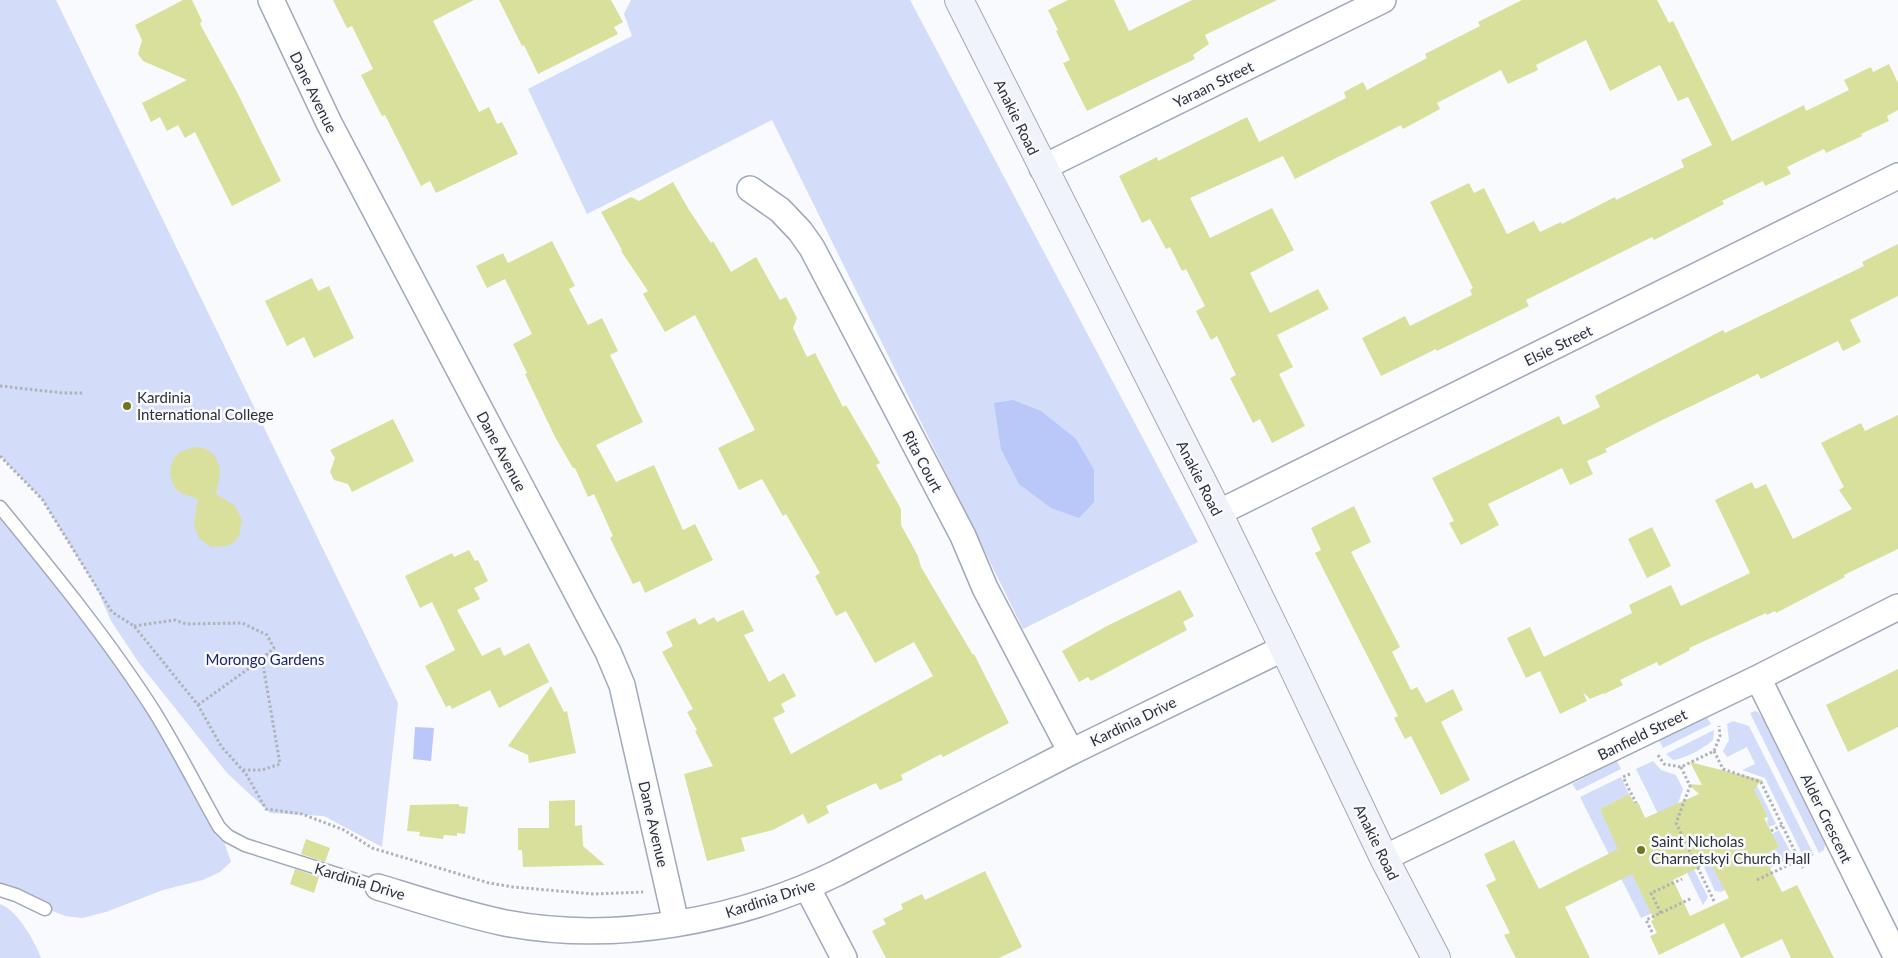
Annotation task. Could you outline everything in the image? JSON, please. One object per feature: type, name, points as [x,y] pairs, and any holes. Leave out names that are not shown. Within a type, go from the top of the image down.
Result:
[{"type":"main road","name":"Anakie Road","points":[[959,0],[1042,168],[1218,513],[1384,858],[1436,958]]},
{"type":"street","name":"Dane Avenue","points":[[271,0],[329,123],[608,652],[622,685],[676,923]]},
{"type":"street","name":"Yaraan Street","points":[[1042,168],[1383,0]]},
{"type":"street","name":"Elsie Street","points":[[1218,513],[1898,176]]},
{"type":"street","name":"Rita Court","points":[[750,189],[780,210],[800,231],[812,248],[962,536],[984,588],[1071,752]]},
{"type":"street","name":"Banfield Street","points":[[1384,858],[1758,678],[1898,607]]},
{"type":"street","name":"Kardinia Drive","points":[[378,887],[467,914],[508,923],[579,930],[676,923],[755,906],[807,888],[1071,752],[1284,648]]},
{"type":"street","name":"Alder Crescent","points":[[1758,678],[1896,958]]},
{"type":"street","points":[[807,888],[844,958]]},
{"type":"lane","name":"Kardinia Drive","points":[[0,507],[75,600],[122,664],[154,711],[218,827],[228,836],[245,845],[378,887]]},
{"type":"lane","points":[[0,890],[16,895],[45,909]]},
{"type":"path","points":[[0,386],[63,393],[83,393]]},
{"type":"path","points":[[0,456],[42,498],[112,612],[134,626],[198,705],[221,746],[243,770],[266,809],[302,814],[339,828],[372,848],[461,875],[513,887],[594,894],[644,892]]},
{"type":"path","points":[[134,626],[175,620],[186,624],[242,622],[267,634],[274,648],[262,659],[198,705]]},
{"type":"path","points":[[243,770],[262,770],[280,764],[262,659]]},
{"type":"path","points":[[1646,732],[1664,764],[1681,767],[1714,750],[1720,736],[1719,724],[1708,702]]},
{"type":"path","points":[[1714,750],[1724,769],[1761,782],[1803,868]]},
{"type":"path","points":[[1681,767],[1690,786],[1676,823],[1714,901]]},
{"type":"path","points":[[1630,774],[1623,778],[1636,803]]},
{"type":"path","points":[[1770,830],[1782,825]]},
{"type":"path","points":[[1698,866],[1710,860]]},
{"type":"path","points":[[1757,880],[1799,860]]},
{"type":"path","points":[[1661,913],[1651,893],[1682,879]]},
{"type":"path","points":[[1652,932],[1646,920],[1692,898]]},
{"type":"green space","name":"Kardinia International College","points":[[0,0],[56,0],[398,703],[382,847],[324,816],[270,813],[227,773],[139,663],[111,621],[97,589],[42,499],[0,456]]},
{"type":"green space","points":[[631,0],[910,0],[1198,542],[1023,629],[772,120],[587,214],[528,89],[632,36],[624,14]]},
{"type":"green space","points":[[0,507],[98,630],[219,827],[231,862],[220,872],[203,880],[163,890],[106,912],[82,918],[65,916],[0,890]]},
{"type":"green space","points":[[1755,711],[1763,719],[1825,845],[1824,850],[1819,853],[1750,713]]},
{"type":"green space","points":[[1706,716],[1711,724],[1663,748],[1659,740]]},
{"type":"green space","points":[[1733,721],[1749,726],[1814,855],[1805,860],[1765,778],[1742,770],[1755,764],[1747,747],[1727,757],[1723,751],[1729,740],[1727,724]]},
{"type":"green space","points":[[1714,730],[1713,740],[1694,753],[1673,760],[1666,754]]},
{"type":"green space","points":[[1617,761],[1621,769],[1577,791],[1572,784]]},
{"type":"green space","points":[[1653,761],[1661,770],[1676,775],[1683,789],[1671,824],[1708,897],[1703,905],[1636,769]]},
{"type":"green space","points":[[1729,775],[1757,786],[1776,824],[1769,827],[1768,817],[1754,789],[1726,780]]},
{"type":"green space","points":[[1621,777],[1629,794],[1600,809],[1642,894],[1657,911],[1641,918],[1580,797]]},
{"type":"green space","points":[[1779,830],[1791,853],[1789,859],[1721,892],[1715,891],[1704,867],[1711,863],[1763,855],[1779,847],[1772,834]]},
{"type":"green space","points":[[0,904],[19,919],[30,935],[41,958],[0,958]]},
{"type":"water","points":[[1013,400],[1041,411],[1076,439],[1094,470],[1094,502],[1079,518],[1051,508],[1019,484],[1001,449],[994,403]]},
{"type":"water","points":[[415,727],[434,728],[431,761],[413,759]]},
{"type":"building","points":[[183,0],[192,0],[202,21],[200,24],[237,92],[281,181],[232,206],[195,132],[185,138],[178,125],[167,131],[160,117],[151,122],[142,103],[187,80],[143,61],[138,54],[142,40],[135,25]]},
{"type":"building","points":[[333,0],[474,0],[433,21],[479,112],[489,107],[497,124],[502,122],[518,154],[436,193],[430,181],[421,186],[385,115],[382,116],[361,75],[373,69],[352,26],[347,28]]},
{"type":"building","points":[[499,0],[611,0],[623,22],[614,27],[618,34],[538,74]]},
{"type":"building","points":[[1068,0],[1114,0],[1129,31],[1192,0],[1277,0],[1205,35],[1209,44],[1193,55],[1195,59],[1087,111],[1063,63],[1070,60],[1048,10]]},
{"type":"building","points":[[1522,0],[1657,0],[1669,23],[1673,21],[1732,141],[1804,105],[1806,111],[1849,90],[1844,80],[1871,67],[1873,72],[1889,64],[1898,83],[1898,110],[1887,116],[1889,121],[1861,134],[1862,136],[1826,153],[1824,149],[1787,167],[1791,174],[1765,186],[1763,181],[1722,201],[1724,204],[1654,240],[1652,237],[1526,300],[1529,306],[1381,376],[1362,338],[1405,316],[1410,326],[1472,295],[1470,290],[1473,288],[1430,202],[1469,183],[1474,193],[1484,188],[1507,234],[1534,221],[1540,232],[1561,222],[1562,224],[1615,197],[1616,200],[1684,167],[1681,160],[1712,145],[1688,97],[1678,101],[1660,65],[1610,91],[1586,40],[1536,65],[1538,70],[1508,84],[1501,70],[1437,103],[1440,109],[1403,129],[1401,125],[1295,179],[1283,156],[1190,198],[1210,238],[1272,208],[1294,250],[1250,273],[1270,313],[1318,289],[1329,309],[1277,335],[1293,367],[1279,374],[1305,426],[1272,443],[1260,419],[1253,423],[1230,378],[1236,375],[1217,336],[1211,340],[1196,311],[1205,306],[1186,269],[1182,271],[1170,247],[1166,249],[1150,219],[1142,223],[1119,176],[1157,157],[1158,161],[1247,117],[1259,142],[1346,98],[1344,92],[1363,82],[1367,90],[1427,58],[1425,54],[1480,26],[1478,22]]},
{"type":"building","points":[[673,182],[689,210],[711,243],[713,241],[731,272],[756,257],[780,300],[786,297],[797,318],[793,328],[807,357],[815,353],[843,407],[846,405],[880,463],[876,465],[901,509],[901,525],[918,556],[921,567],[974,654],[1009,723],[943,757],[941,754],[901,775],[903,780],[880,790],[876,783],[826,806],[829,813],[808,824],[803,814],[773,830],[741,838],[745,851],[707,861],[684,774],[713,766],[687,712],[693,709],[662,652],[673,646],[666,632],[695,618],[699,625],[714,617],[717,622],[743,610],[754,631],[744,635],[769,682],[784,673],[796,696],[781,704],[785,712],[773,718],[791,754],[933,676],[914,642],[875,663],[846,611],[836,616],[815,576],[820,573],[786,514],[783,516],[762,479],[739,490],[718,448],[755,430],[695,315],[665,332],[643,294],[648,291],[621,251],[601,212],[631,197],[639,201]]},
{"type":"building","points":[[552,241],[575,286],[569,289],[588,325],[602,318],[618,351],[610,355],[643,422],[596,445],[616,482],[654,465],[683,530],[695,524],[713,560],[645,593],[640,581],[633,584],[610,538],[613,536],[594,494],[588,497],[575,468],[573,468],[555,437],[525,374],[527,373],[513,344],[532,334],[505,279],[487,288],[476,266],[503,253],[508,263]]},
{"type":"building","points":[[1898,244],[1898,296],[1850,320],[1861,342],[1843,351],[1838,341],[1761,379],[1758,374],[1656,423],[1605,449],[1607,452],[1587,461],[1593,474],[1570,485],[1562,468],[1488,504],[1499,525],[1461,545],[1449,523],[1454,521],[1432,478],[1559,416],[1563,425],[1600,407],[1595,396],[1723,330],[1725,333],[1864,266],[1862,262]]},
{"type":"building","points":[[312,278],[318,291],[329,286],[354,338],[314,358],[304,337],[287,346],[265,301]]},
{"type":"building","points":[[1898,415],[1898,549],[1844,575],[1845,577],[1776,613],[1775,611],[1767,615],[1766,613],[1689,648],[1690,650],[1659,666],[1657,662],[1620,680],[1623,685],[1604,694],[1590,699],[1583,692],[1587,701],[1560,714],[1540,671],[1526,678],[1507,638],[1530,627],[1544,657],[1632,613],[1629,605],[1671,585],[1681,606],[1750,573],[1715,500],[1752,482],[1755,489],[1766,484],[1793,539],[1852,509],[1839,490],[1844,487],[1821,443],[1861,423],[1865,431]]},
{"type":"building","points":[[393,419],[414,461],[352,492],[348,484],[334,480],[330,472],[335,458],[330,450]]},
{"type":"building","points":[[195,447],[211,452],[216,458],[220,474],[216,494],[234,505],[242,520],[239,536],[227,546],[211,547],[199,538],[194,524],[198,499],[183,494],[176,489],[172,482],[170,474],[174,458],[180,452]]},
{"type":"building","points":[[1354,506],[1371,542],[1351,552],[1400,647],[1392,652],[1411,690],[1417,687],[1426,703],[1453,689],[1463,710],[1441,722],[1470,780],[1441,795],[1411,736],[1405,739],[1394,718],[1398,716],[1315,553],[1321,550],[1311,528]]},
{"type":"building","points":[[1652,527],[1671,566],[1647,578],[1628,539]]},
{"type":"building","points":[[469,550],[475,561],[478,560],[488,581],[474,588],[480,599],[457,610],[482,656],[500,647],[504,656],[529,643],[549,682],[499,708],[490,690],[452,709],[450,705],[446,707],[425,666],[455,650],[432,602],[420,608],[405,576],[452,553],[454,557]]},
{"type":"building","points":[[1180,590],[1194,616],[1183,622],[1187,630],[1091,681],[1088,677],[1079,682],[1062,651],[1107,626]]},
{"type":"building","points":[[1898,669],[1898,727],[1848,752],[1826,705]]},
{"type":"building","points":[[551,686],[564,712],[567,711],[576,753],[529,763],[528,755],[508,746]]},
{"type":"building","points":[[1690,762],[1737,774],[1737,776],[1739,774],[1762,780],[1754,789],[1768,817],[1764,818],[1779,847],[1763,855],[1782,892],[1797,885],[1834,958],[1791,958],[1782,939],[1741,958],[1724,923],[1659,955],[1650,936],[1657,933],[1651,921],[1654,919],[1632,874],[1565,907],[1590,958],[1516,958],[1504,935],[1510,933],[1486,885],[1496,880],[1484,854],[1514,840],[1539,889],[1618,849],[1600,809],[1629,794],[1635,804],[1638,802],[1645,818],[1699,794],[1688,784],[1702,785]],"holes":[[[1710,862],[1729,898],[1690,916],[1673,880]]]},
{"type":"building","points":[[575,800],[575,826],[582,825],[583,846],[605,865],[523,867],[522,850],[518,850],[518,828],[549,828],[549,801]]},
{"type":"building","points":[[459,804],[459,806],[468,807],[465,834],[457,833],[457,836],[444,835],[443,839],[419,836],[420,832],[407,831],[410,805]]},
{"type":"building","points":[[306,839],[330,848],[325,862],[301,854]]},
{"type":"building","points":[[295,869],[319,877],[314,893],[290,884]]},
{"type":"building","points":[[985,871],[1022,947],[999,958],[886,958],[872,931],[886,924],[883,919],[903,909],[901,904],[922,894],[925,900]]},
{"type":"place","name":"Kardinia International College","points":[[127,406]]},
{"type":"place","name":"Saint Nicholas Charnetskyi Church Hall","points":[[1641,850]]},
{"type":"park label","name":"Morongo Gardens","points":[[265,659]]}]
